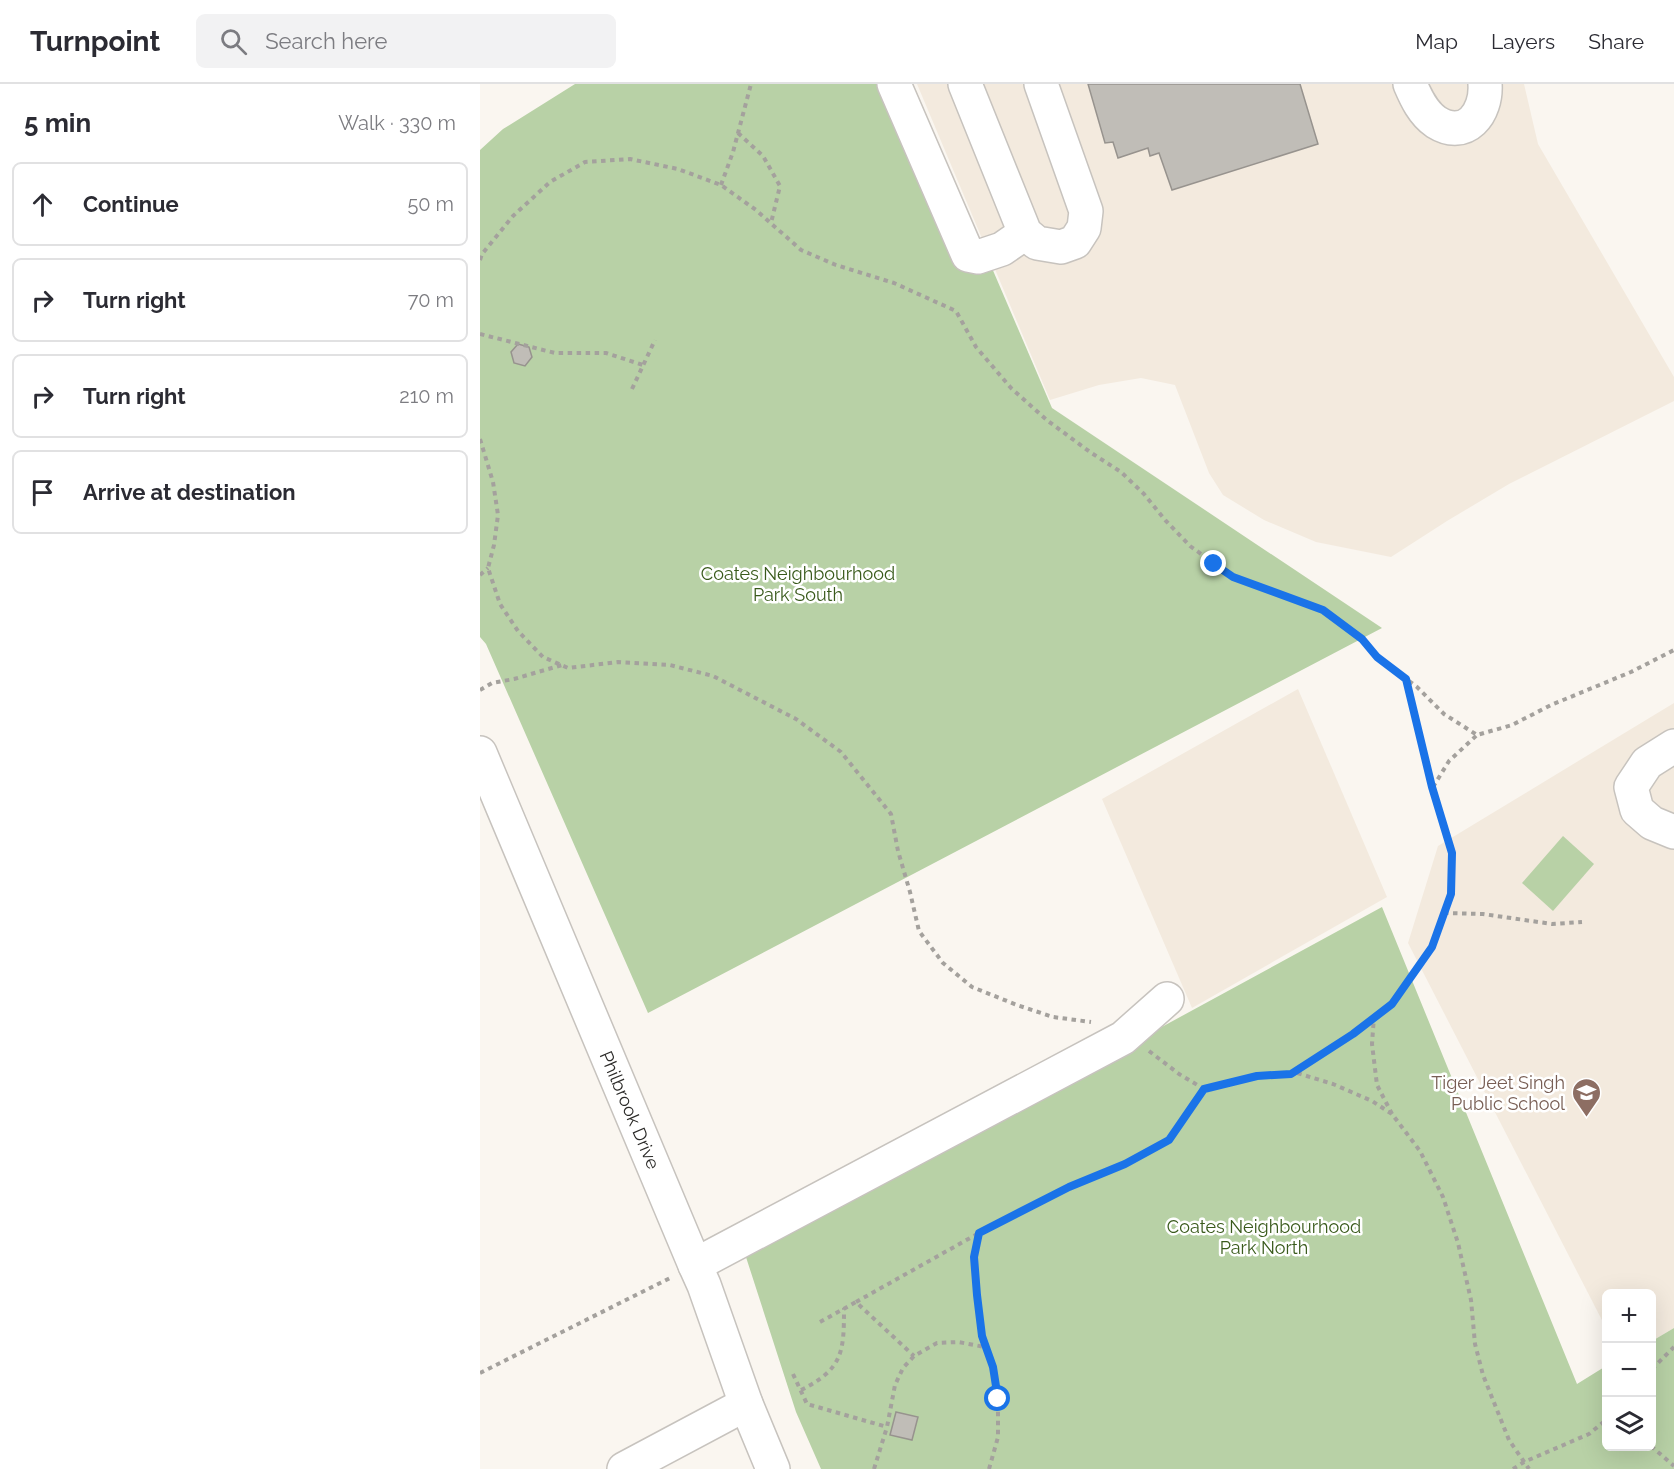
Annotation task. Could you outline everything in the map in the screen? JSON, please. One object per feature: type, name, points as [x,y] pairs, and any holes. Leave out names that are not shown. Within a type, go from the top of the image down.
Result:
[{"type":"street","points":[[894,84],[968,255],[978,257],[1002,249],[1025,233]]},
{"type":"street","points":[[965,84],[1025,233],[1037,243],[1061,247],[1075,242],[1084,228],[1086,211],[1041,84]]},
{"type":"street","points":[[1410,84],[1420,105],[1432,118],[1446,127],[1458,128],[1470,124],[1479,113],[1484,103],[1485,84]]},
{"type":"street","points":[[1674,746],[1647,763],[1631,787],[1637,810],[1652,823],[1674,832]]},
{"type":"street","name":"Philbrook Drive","points":[[480,753],[704,1285],[746,1404],[772,1469]]},
{"type":"street","points":[[694,1265],[1123,1038],[1167,999]]},
{"type":"street","points":[[624,1469],[746,1404]]},
{"type":"path","points":[[721,185],[733,152],[751,84]]},
{"type":"path","points":[[738,133],[763,156],[780,186],[771,223]]},
{"type":"path","points":[[480,260],[482,254],[513,216],[550,182],[585,162],[630,159],[678,169],[721,185],[756,210],[801,250],[836,265],[894,283],[956,311],[976,347],[1011,388],[1048,421],[1121,472],[1144,494],[1190,546],[1233,577],[1323,610],[1362,639],[1377,657],[1417,687],[1444,714],[1477,735]]},
{"type":"path","points":[[480,334],[555,353],[606,353],[643,366]]},
{"type":"path","points":[[632,389],[655,340]]},
{"type":"path","points":[[480,439],[494,482],[498,515],[488,568],[500,604],[518,632],[543,657],[568,668],[618,662],[670,665],[713,676],[796,719],[841,752],[891,814],[898,851],[919,931],[943,963],[972,987],[1053,1017],[1089,1021],[1139,1044],[1179,1074],[1204,1089]]},
{"type":"path","points":[[480,575],[488,568]]},
{"type":"path","points":[[1432,787],[1449,762],[1477,735],[1512,724],[1674,650]]},
{"type":"path","points":[[480,690],[492,683],[562,665]]},
{"type":"path","points":[[1291,1074],[1353,1034],[1392,1004],[1432,947],[1451,894],[1452,853],[1432,787],[1406,679]]},
{"type":"path","points":[[1444,913],[1483,914],[1552,924],[1582,922]]},
{"type":"path","points":[[1374,1017],[1372,1044],[1377,1085],[1392,1114],[1420,1151],[1443,1197],[1458,1243],[1471,1300],[1475,1344],[1483,1375],[1509,1440],[1529,1469]]},
{"type":"path","points":[[820,1322],[979,1233],[1069,1187],[1125,1164],[1169,1140],[1204,1089],[1257,1076],[1297,1073],[1333,1084],[1372,1101],[1392,1114]]},
{"type":"path","points":[[979,1233],[974,1257],[982,1336],[993,1367],[998,1399],[998,1437],[989,1469]]},
{"type":"path","points":[[480,1373],[694,1265]]},
{"type":"path","points":[[856,1302],[914,1356]]},
{"type":"path","points":[[801,1390],[819,1381],[831,1370],[840,1354],[844,1336],[844,1308]]},
{"type":"path","points":[[874,1469],[887,1427],[895,1385],[903,1368],[914,1356],[937,1342],[958,1342],[986,1347]]},
{"type":"path","points":[[1656,1365],[1674,1347]]},
{"type":"path","points":[[793,1374],[807,1404],[887,1427]]},
{"type":"path","points":[[1513,1469],[1589,1434],[1602,1423]]},
{"type":"path","points":[[1656,1450],[1674,1466]]},
{"type":"shaded area","points":[[917,84],[1524,84],[1538,144],[1674,377],[1674,401],[1509,484],[1391,557],[1316,542],[1264,520],[1223,495],[1209,473],[1175,385],[1141,378],[1099,385],[1050,400]]},
{"type":"shaded area","points":[[1298,689],[1387,897],[1192,1008],[1102,799]]},
{"type":"shaded area","name":"Tiger Jeet Singh Public School","points":[[1674,703],[1674,1328],[1656,1339],[1656,1289],[1602,1289],[1602,1320],[1408,943],[1438,846]]},
{"type":"green space","name":"Coates Neighbourhood Park South","points":[[575,84],[913,84],[1052,408],[1382,628],[648,1013],[486,644],[480,637],[480,150],[503,129]]},
{"type":"green space","points":[[1563,836],[1594,864],[1553,911],[1522,883]]},
{"type":"green space","name":"Coates Neighbourhood Park North","points":[[1382,907],[1577,1384],[1602,1368],[1602,1451],[1656,1451],[1656,1339],[1674,1328],[1674,1469],[821,1469],[796,1412],[745,1254]]},
{"type":"building","points":[[1088,84],[1300,84],[1318,144],[1172,190],[1159,153],[1150,156],[1148,148],[1118,158],[1113,142],[1105,143]]},
{"type":"building","points":[[518,344],[529,347],[532,357],[525,366],[514,363],[511,352]]},
{"type":"building","points":[[896,1412],[918,1417],[912,1440],[890,1435]]},
{"type":"place","name":"Tiger Jeet Singh Public School","points":[[1586,1118]]},
{"type":"route","points":[[998,1399],[993,1367],[982,1336],[977,1295],[974,1257],[979,1233],[1069,1187],[1125,1164],[1169,1140],[1204,1089],[1257,1076],[1291,1074],[1353,1034],[1392,1004],[1432,947],[1451,894],[1452,853],[1432,787],[1406,679],[1377,657],[1362,639],[1323,610],[1233,577],[1214,564]]}]
